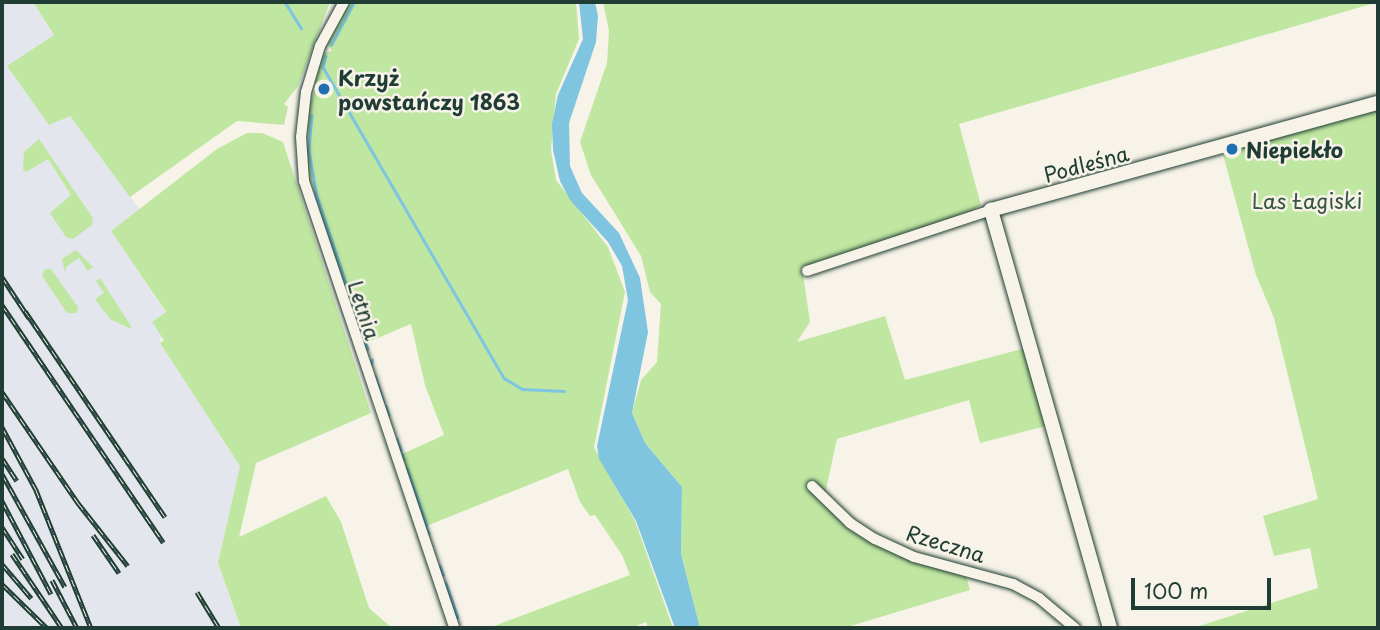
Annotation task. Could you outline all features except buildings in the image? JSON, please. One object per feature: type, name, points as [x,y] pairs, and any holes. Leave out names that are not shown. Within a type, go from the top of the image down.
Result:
[{"type":"street","name":"Letnia","points":[[344,2],[320,46],[306,92],[301,137],[304,181],[454,628]]},
{"type":"street","name":"Podleśna","points":[[807,271],[991,210],[1378,103]]},
{"type":"street","points":[[991,210],[1110,628]]},
{"type":"street","name":"Rzeczna","points":[[811,486],[875,539],[914,558],[1013,584],[1039,598],[1075,628]]},
{"type":"shaded area","points":[[2,2],[33,2],[54,35],[7,67],[70,116],[140,210],[111,231],[166,313],[160,343],[240,466],[218,563],[241,628],[2,628]]},
{"type":"green space","points":[[33,2],[330,2],[298,86],[284,104],[288,107],[284,125],[237,121],[130,197],[70,116],[49,125],[7,66],[54,35]]},
{"type":"green space","points":[[349,2],[576,2],[579,39],[556,94],[551,150],[556,180],[608,247],[625,292],[594,447],[635,521],[673,628],[648,628],[646,622],[631,628],[489,628],[630,575],[622,555],[595,515],[590,516],[580,502],[568,469],[424,527],[400,455],[444,435],[425,385],[411,324],[361,345],[307,168],[308,113],[315,88],[324,90],[315,85],[316,70],[323,53],[332,51],[327,43]]},
{"type":"green space","points":[[603,2],[1378,2],[959,124],[981,205],[960,217],[802,267],[810,322],[797,342],[885,316],[905,380],[1026,348],[1046,426],[980,443],[969,400],[837,439],[823,503],[851,531],[890,551],[966,575],[970,590],[844,628],[700,628],[681,554],[682,487],[645,443],[632,413],[641,380],[657,362],[661,304],[650,292],[641,256],[591,175],[580,142],[607,63],[609,31]]},
{"type":"green space","name":"Las Łagiski","points":[[1378,108],[1378,628],[1193,628],[1318,588],[1310,548],[1274,556],[1263,516],[1318,499],[1274,318],[1256,275],[1222,151]]},
{"type":"green space","points":[[247,133],[262,133],[283,142],[371,413],[256,463],[239,537],[326,496],[341,522],[369,608],[392,628],[241,628],[218,563],[240,466],[160,343],[164,340],[152,322],[166,312],[111,231],[217,149]]},
{"type":"green space","points":[[39,139],[93,218],[92,225],[73,239],[66,237],[50,213],[71,195],[48,159],[26,172],[23,169],[24,152]]},
{"type":"green space","points":[[76,250],[93,267],[88,271],[79,258],[66,267],[65,273],[62,259]]},
{"type":"green space","points":[[45,269],[51,269],[78,307],[77,313],[67,313],[42,276]]},
{"type":"green space","points":[[100,278],[131,329],[110,319],[95,299],[104,293],[96,281]]},
{"type":"water","points":[[579,2],[595,2],[598,16],[596,42],[569,123],[570,166],[582,193],[619,233],[640,278],[648,332],[632,413],[645,443],[682,487],[681,554],[700,628],[675,628],[636,521],[599,459],[597,446],[628,300],[622,266],[608,242],[570,200],[560,181],[553,150],[552,124],[558,95],[583,39]]},
{"type":"waterway","points":[[285,2],[301,28]]},
{"type":"waterway","points":[[331,45],[354,2]]},
{"type":"waterway","points":[[326,56],[323,67],[504,378],[522,389],[564,391]]},
{"type":"waterway","points":[[312,115],[309,151],[317,196],[368,349]]},
{"type":"waterway","points":[[371,365],[372,360]]},
{"type":"waterway","points":[[375,376],[384,403]]},
{"type":"waterway","points":[[386,406],[389,415]]},
{"type":"waterway","points":[[397,439],[401,450]]},
{"type":"waterway","points":[[402,454],[404,460]]},
{"type":"waterway","points":[[407,468],[427,526]]},
{"type":"waterway","points":[[427,529],[429,534]]},
{"type":"waterway","points":[[440,566],[443,574]]},
{"type":"waterway","points":[[446,583],[458,617]]},
{"type":"railway","points":[[2,277],[29,318]]},
{"type":"railway","points":[[2,305],[163,542]]},
{"type":"railway","points":[[25,311],[165,517]]},
{"type":"railway","points":[[2,392],[78,503],[128,566]]},
{"type":"railway","points":[[2,427],[36,490],[91,628]]},
{"type":"railway","points":[[2,458],[17,481]]},
{"type":"railway","points":[[2,474],[65,587]]},
{"type":"railway","points":[[2,501],[51,594]]},
{"type":"railway","points":[[2,527],[23,559]]},
{"type":"railway","points":[[93,535],[119,573]]},
{"type":"railway","points":[[12,554],[62,628]]},
{"type":"railway","points":[[2,564],[31,598]]},
{"type":"railway","points":[[52,580],[77,628]]},
{"type":"railway","points":[[2,584],[47,628]]},
{"type":"railway","points":[[197,592],[219,628]]},
{"type":"place","name":"Krzyż powstańczy 1863","points":[[324,89]]},
{"type":"place","name":"Niepiekło","points":[[1232,149]]}]
